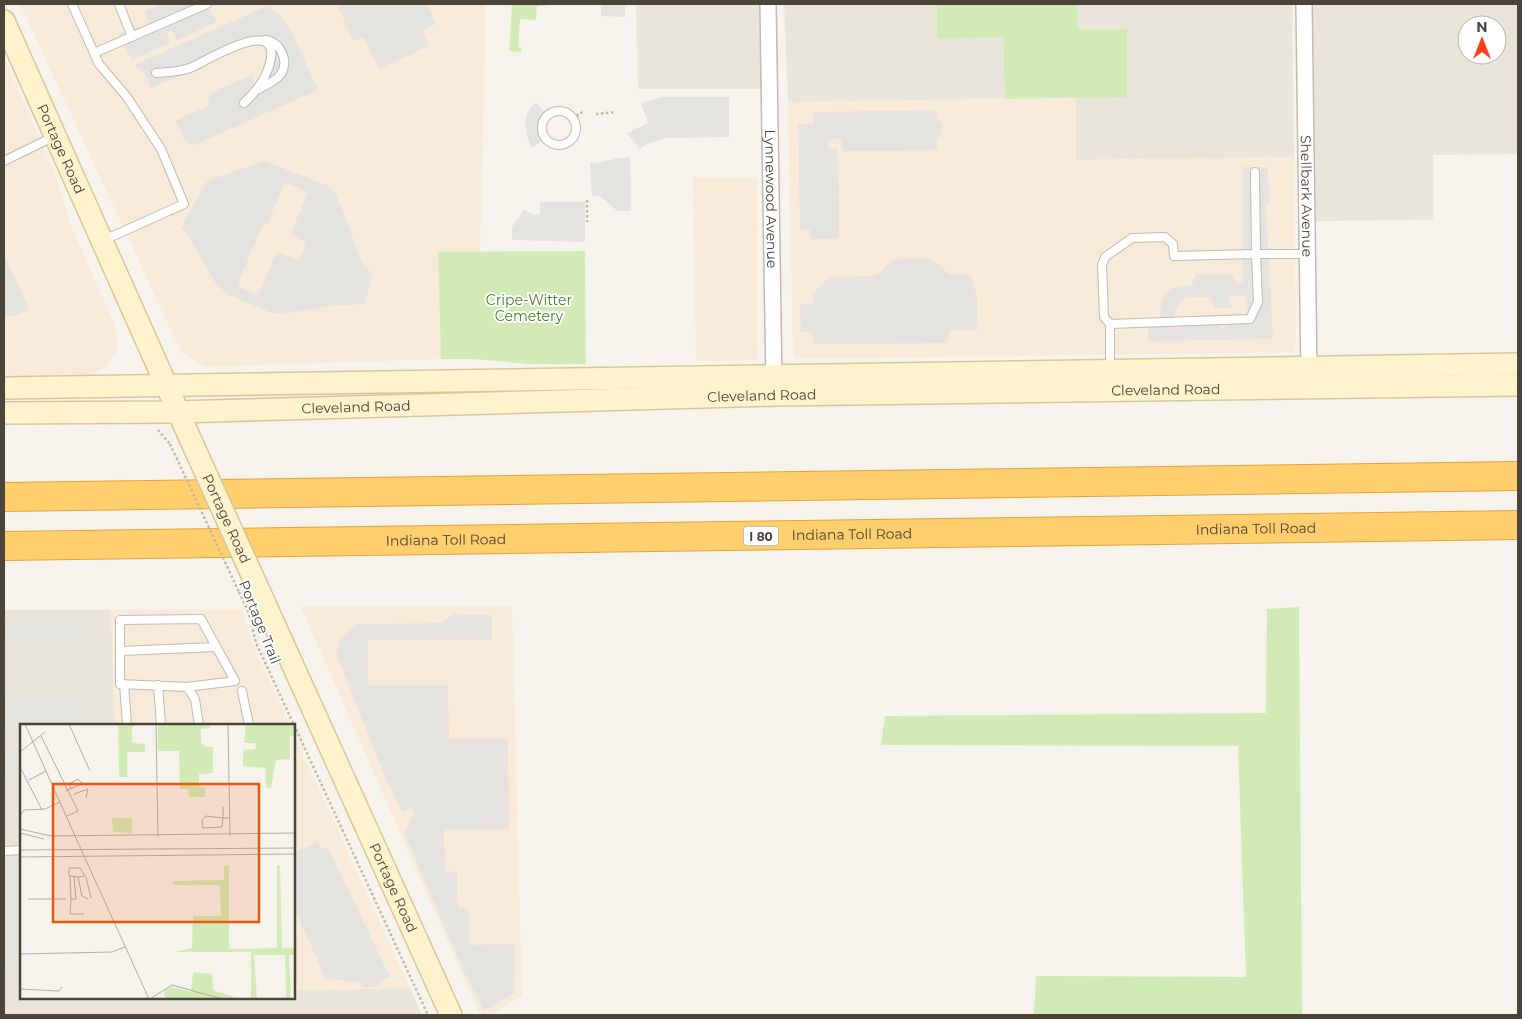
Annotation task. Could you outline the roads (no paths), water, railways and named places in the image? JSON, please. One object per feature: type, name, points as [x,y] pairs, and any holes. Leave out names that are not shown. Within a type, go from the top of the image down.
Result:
[{"type":"highway","points":[[4,497],[1518,476]]},
{"type":"highway","name":"Indiana Toll Road","points":[[4,546],[1518,525]]},
{"type":"main road","name":"Portage Road","points":[[4,21],[193,445],[248,589],[450,1015]]},
{"type":"main road","name":"Cleveland Road","points":[[4,412],[178,412],[1110,371],[1518,364]]},
{"type":"main road","name":"Cleveland Road","points":[[4,388],[774,385],[1309,389],[1518,385]]},
{"type":"street","name":"Lynnewood Avenue","points":[[768,4],[774,385]]},
{"type":"street","name":"Shellbark Avenue","points":[[1304,4],[1309,389]]},
{"type":"lane","points":[[72,4],[99,64],[127,97],[161,149],[184,204],[102,241]]},
{"type":"lane","points":[[119,4],[132,37]]},
{"type":"lane","points":[[94,54],[207,4]]},
{"type":"lane","points":[[156,73],[190,68],[238,45],[254,40],[270,41],[280,48],[284,66],[278,77],[244,103]]},
{"type":"lane","points":[[256,92],[263,81],[271,58],[270,46],[261,40]]},
{"type":"lane","points":[[561,110],[568,113],[575,121],[577,132],[569,143],[556,146],[545,140],[542,129],[545,118],[555,111],[561,110]]},
{"type":"lane","points":[[4,161],[55,136]]},
{"type":"lane","points":[[1110,324],[1250,319],[1258,302],[1255,172]]},
{"type":"lane","points":[[1110,371],[1110,324],[1104,317],[1102,265],[1105,257],[1132,238],[1165,237],[1173,244],[1174,256],[1307,254]]},
{"type":"lane","points":[[200,619],[235,681],[187,687],[120,684],[120,651],[120,620],[200,619]]},
{"type":"lane","points":[[120,651],[216,647]]},
{"type":"lane","points":[[124,684],[127,724]]},
{"type":"lane","points":[[158,685],[161,724]]},
{"type":"lane","points":[[187,687],[195,699],[199,724]]},
{"type":"lane","points":[[242,691],[249,724]]},
{"type":"lane","points":[[4,851],[20,850]]},
{"type":"park label","name":"Cripe-Witter Cemetery","points":[[529,308]]}]
